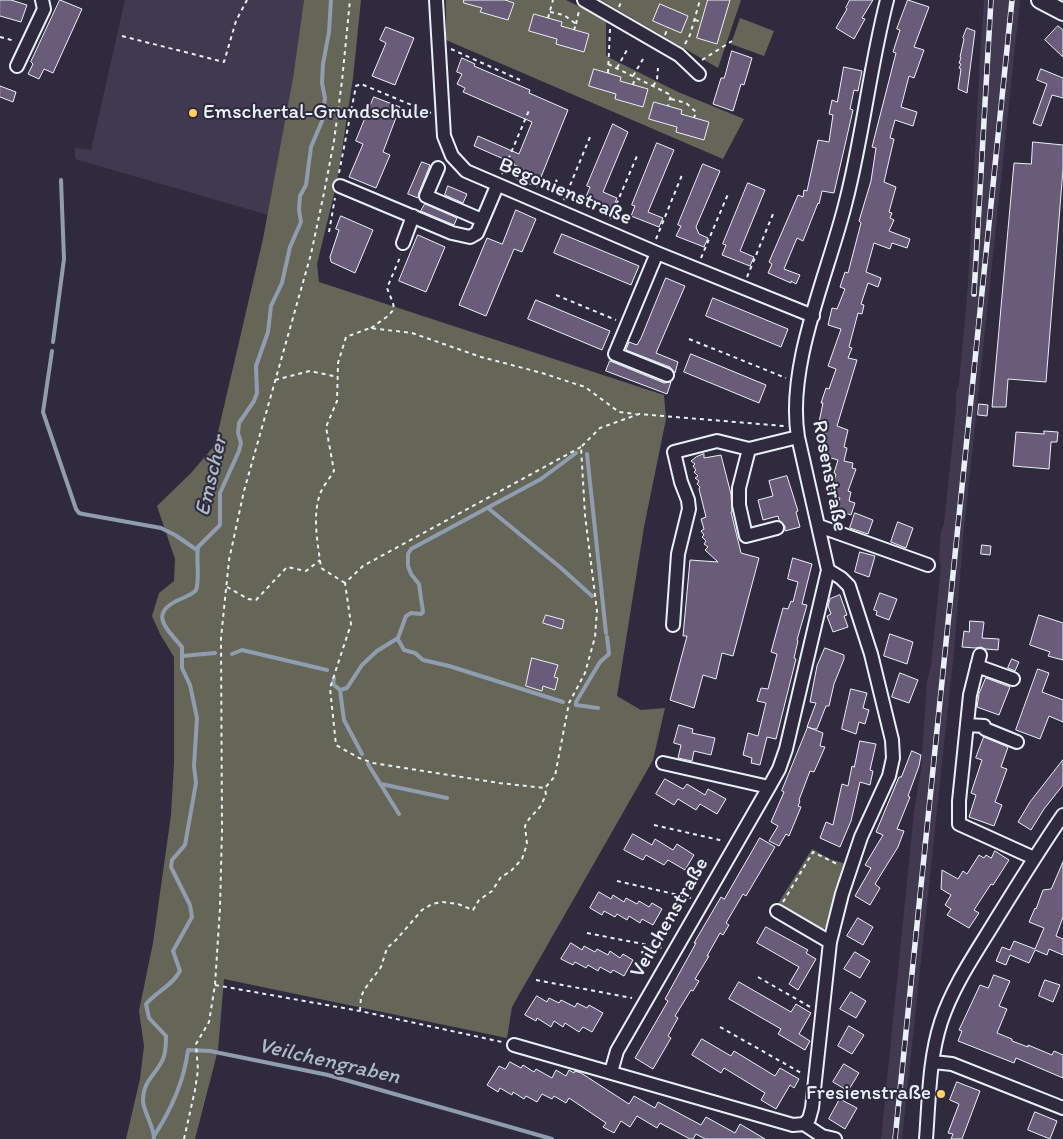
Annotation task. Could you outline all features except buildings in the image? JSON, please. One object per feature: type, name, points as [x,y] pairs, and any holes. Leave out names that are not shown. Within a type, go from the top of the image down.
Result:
[{"type":"main road","points":[[1044,1],[1063,12]]},
{"type":"street","points":[[17,66],[44,9],[42,0]]},
{"type":"street","name":"Begonienstraße","points":[[436,0],[444,136],[452,156],[466,171],[497,186],[813,316]]},
{"type":"street","points":[[584,0],[679,55],[695,70]]},
{"type":"street","name":"Rosenstraße","points":[[828,570],[797,432],[798,382],[804,347],[847,199],[879,30],[887,0]]},
{"type":"street","points":[[438,168],[426,196],[482,220]]},
{"type":"street","points":[[338,185],[464,237],[470,237],[476,233],[497,186]]},
{"type":"street","points":[[403,243],[413,216]]},
{"type":"street","points":[[654,251],[615,354],[667,375]]},
{"type":"street","points":[[673,625],[678,554],[689,509],[674,452],[717,441],[749,449],[797,432]]},
{"type":"street","points":[[749,449],[739,488],[739,505],[746,536],[777,528]]},
{"type":"street","points":[[819,526],[928,564]]},
{"type":"street","points":[[514,1045],[794,1126],[804,1124],[809,1119],[812,1108],[830,942],[861,837],[889,776],[893,758],[892,740],[871,654],[849,586],[828,570]]},
{"type":"street","name":"Veilchenstraße","points":[[610,1072],[617,1051],[779,769],[786,750],[828,570]]},
{"type":"street","points":[[1013,679],[979,661],[970,695],[959,824],[1034,858]]},
{"type":"street","points":[[967,725],[984,726],[986,729],[1017,742]]},
{"type":"street","points":[[663,763],[769,787]]},
{"type":"street","points":[[926,1139],[933,1062],[941,1023],[954,991],[1034,858],[1062,819]]},
{"type":"street","points":[[777,911],[830,942]]},
{"type":"street","points":[[933,1062],[952,1064],[1063,1108]]},
{"type":"street","points":[[804,1124],[822,1136],[835,1139]]},
{"type":"path","points":[[122,36],[224,62],[236,21],[248,0]]},
{"type":"path","points":[[184,1139],[198,1070],[196,1044],[209,1022],[215,985],[220,908],[222,830],[221,638],[226,586],[235,529],[311,254],[334,141],[350,0]]},
{"type":"path","points":[[548,18],[553,0]]},
{"type":"path","points":[[679,55],[690,36],[700,0]]},
{"type":"path","points":[[550,12],[564,15],[576,24],[574,30]]},
{"type":"path","points":[[608,73],[610,14]]},
{"type":"path","points":[[694,20],[702,22]]},
{"type":"path","points":[[0,37],[27,45]]},
{"type":"path","points":[[695,70],[732,41]]},
{"type":"path","points":[[438,43],[520,80]]},
{"type":"path","points":[[617,68],[627,50]]},
{"type":"path","points":[[632,85],[643,59]]},
{"type":"path","points":[[608,64],[671,95],[668,106]]},
{"type":"path","points":[[653,86],[657,80],[658,68]]},
{"type":"path","points":[[329,232],[355,88],[358,84],[436,114]]},
{"type":"path","points":[[670,99],[686,103],[696,112],[694,118]]},
{"type":"path","points":[[497,186],[530,108]]},
{"type":"path","points":[[559,211],[590,137]]},
{"type":"path","points":[[606,231],[637,156]]},
{"type":"path","points":[[654,251],[682,175]]},
{"type":"path","points":[[697,269],[728,194]]},
{"type":"path","points":[[743,288],[774,214]]},
{"type":"path","points":[[346,583],[321,568],[317,512],[320,494],[334,471],[326,427],[337,401],[338,363],[346,337],[370,328],[388,316],[394,308],[394,303],[387,288],[404,247],[403,243]]},
{"type":"path","points":[[556,295],[627,325]]},
{"type":"path","points":[[370,328],[412,333],[481,357],[542,373],[585,387],[619,412],[797,432]]},
{"type":"path","points":[[689,339],[798,382]]},
{"type":"path","points":[[275,380],[310,371],[338,377]]},
{"type":"path","points":[[346,583],[363,566],[581,447],[600,428],[638,414]]},
{"type":"path","points":[[360,1011],[361,997],[364,990],[381,967],[387,948],[422,910],[432,904],[443,902],[458,904],[472,910],[479,900],[492,891],[501,877],[511,871],[522,859],[527,844],[525,826],[540,807],[546,796],[545,788],[555,776],[569,702],[585,673],[595,637],[597,611],[585,515],[581,447]]},
{"type":"path","points":[[226,586],[248,599],[256,600],[287,567],[306,571],[320,560]]},
{"type":"path","points":[[346,583],[351,624],[330,688],[336,745],[359,758],[373,763],[499,783],[545,788]]},
{"type":"path","points":[[654,825],[736,843]]},
{"type":"path","points":[[777,911],[813,852],[829,861],[851,869]]},
{"type":"path","points":[[617,881],[704,901]]},
{"type":"path","points":[[587,933],[675,950]]},
{"type":"path","points":[[758,977],[823,1014]]},
{"type":"path","points":[[536,980],[646,1001]]},
{"type":"path","points":[[215,985],[360,1011],[514,1045]]},
{"type":"path","points":[[720,1027],[815,1081]]},
{"type":"shaded area","name":"Emschertal-Grundschule","points":[[125,0],[304,0],[293,78],[268,215],[75,159],[75,148],[91,150]]},
{"type":"shaded area","points":[[984,0],[1020,0],[902,1139],[881,1139],[914,812],[921,769],[927,682],[931,665],[941,566],[939,558],[941,531],[944,524],[968,285]]},
{"type":"green space","points":[[304,0],[361,0],[353,78],[337,182],[317,264],[319,282],[664,395],[666,419],[644,527],[617,696],[641,710],[665,708],[653,760],[512,1007],[507,1038],[224,979],[218,1050],[195,1139],[126,1139],[140,1079],[144,1046],[139,1011],[153,943],[171,815],[174,763],[174,657],[152,616],[159,593],[174,581],[175,559],[157,506],[191,473],[215,445],[263,239],[293,78]]},
{"type":"green space","points":[[446,0],[566,0],[606,20],[606,56],[678,92],[744,119],[723,159],[446,40]]},
{"type":"green space","points":[[601,0],[741,0],[718,68]]},
{"type":"green space","points":[[740,18],[774,31],[764,56],[731,44]]},
{"type":"green space","points":[[812,849],[830,859],[846,864],[829,925],[823,929],[814,929],[776,907]]},
{"type":"waterway","name":"Emscher","points":[[154,1139],[143,1101],[147,1083],[163,1059],[166,1036],[149,1018],[146,1004],[173,981],[180,971],[173,951],[192,917],[190,905],[171,867],[172,860],[185,845],[196,783],[194,766],[197,718],[190,685],[182,668],[182,647],[165,626],[163,614],[172,603],[190,595],[196,590],[198,581],[198,547],[220,525],[220,493],[239,451],[241,443],[238,433],[239,423],[254,401],[257,393],[256,366],[268,332],[271,306],[282,283],[290,247],[301,222],[299,210],[300,196],[306,185],[311,147],[322,121],[325,98],[322,83],[323,64],[329,32],[331,0]]},
{"type":"waterway","points":[[53,342],[64,259],[61,180]]},
{"type":"waterway","points":[[52,351],[43,412],[76,509],[79,513],[83,514],[161,528],[197,550]]},
{"type":"waterway","points":[[334,678],[333,684],[340,690],[347,688],[362,665],[377,651],[398,638],[406,616],[411,613],[421,614],[423,612],[419,584],[411,574],[408,566],[408,554],[411,549],[541,479],[576,453]]},
{"type":"waterway","points":[[587,454],[606,633]]},
{"type":"waterway","points":[[488,508],[592,596]]},
{"type":"waterway","points":[[598,708],[576,705],[576,702],[600,662],[609,654],[607,637]]},
{"type":"waterway","points":[[396,639],[404,650],[415,653],[423,660],[449,666],[563,702]]},
{"type":"waterway","points":[[232,654],[242,650],[327,670]]},
{"type":"waterway","points":[[182,656],[215,653]]},
{"type":"waterway","points":[[340,690],[344,720],[362,754]]},
{"type":"waterway","points":[[368,764],[399,814]]},
{"type":"waterway","points":[[381,784],[447,798]]},
{"type":"waterway","name":"Veilchengraben","points":[[154,1136],[176,1095],[188,1050],[210,1051],[328,1075],[552,1139]]},
{"type":"railway","points":[[974,294],[991,0]]},
{"type":"railway","points":[[895,1139],[1012,0]]},
{"type":"place","name":"Emschertal-Grundschule","points":[[193,113]]},
{"type":"place","name":"Fresienstraße","points":[[941,1094]]}]
